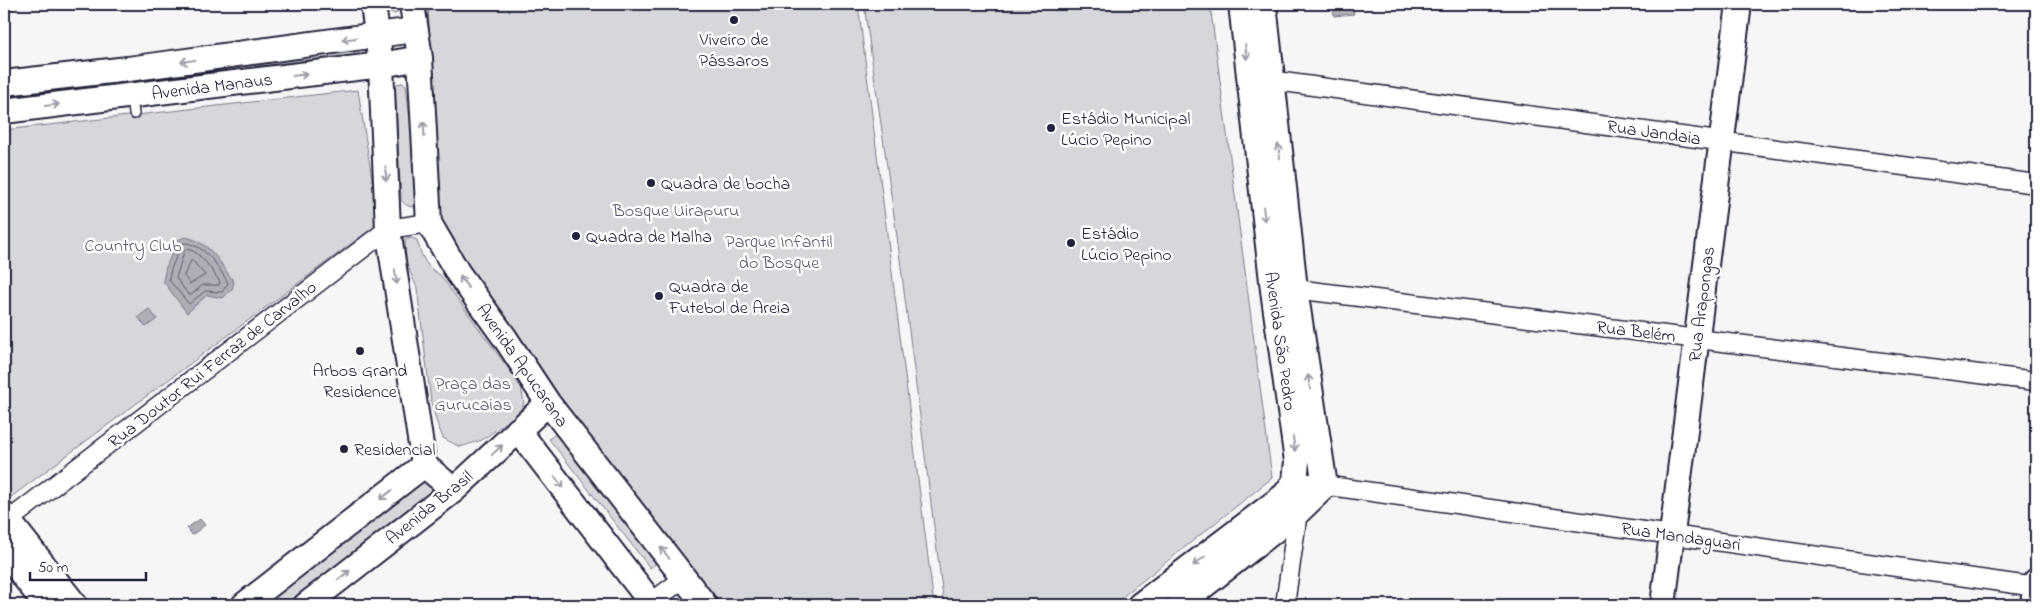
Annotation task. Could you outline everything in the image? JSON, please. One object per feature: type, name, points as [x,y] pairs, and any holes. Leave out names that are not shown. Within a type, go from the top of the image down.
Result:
[{"type":"street","points":[[373,4],[381,65],[388,229],[424,464],[454,490]]},
{"type":"street","name":"Avenida Apucarana","points":[[412,4],[414,30],[420,58],[429,223],[458,273],[548,403],[705,605]]},
{"type":"street","name":"Avenida São Pedro","points":[[1240,4],[1260,79],[1284,289],[1297,462],[1293,496]]},
{"type":"street","name":"Avenida São Pedro","points":[[1260,79],[1264,4]]},
{"type":"street","name":"Rua Arapongas","points":[[1663,605],[1739,4]]},
{"type":"street","name":"Avenida Manaus","points":[[4,83],[128,69],[414,30]]},
{"type":"street","name":"Avenida Manaus","points":[[4,111],[133,105],[420,58]]},
{"type":"street","points":[[128,69],[133,105]]},
{"type":"street","name":"Rua Jandaia","points":[[1260,79],[2036,184]]},
{"type":"street","name":"Rua Doutor Rui Ferraz de Carvalho","points":[[5,520],[388,229],[429,223]]},
{"type":"street","name":"Avenida São Pedro","points":[[1284,289],[1325,486]]},
{"type":"street","name":"Rua Belém","points":[[1284,289],[2036,381]]},
{"type":"street","name":"Avenida Brasil","points":[[306,605],[454,490],[548,403]]},
{"type":"street","points":[[518,430],[650,604],[684,578]]},
{"type":"street","name":"Avenida Brasil","points":[[244,605],[424,464]]},
{"type":"street","points":[[1179,605],[1293,496],[1325,486]]},
{"type":"street","name":"Rua Mandaguari","points":[[1325,486],[1671,535],[2035,590]]},
{"type":"street","points":[[1285,605],[1293,496]]},
{"type":"street","points":[[5,520],[75,605]]},
{"type":"street","points":[[1140,605],[1269,521]]},
{"type":"street","points":[[4,551],[46,605]]},
{"type":"green space","points":[[383,4],[401,5],[396,14],[386,11]]},
{"type":"green space","name":"Bosque Uirapuru","points":[[428,4],[858,4],[934,605],[714,605],[496,311],[468,270],[437,216]]},
{"type":"green space","name":"Estádio Lúcio Pepino","points":[[864,4],[1210,4],[1272,478],[1112,605],[944,605],[898,244]]},
{"type":"green space","points":[[354,48],[355,59],[149,84],[147,75]]},
{"type":"green space","points":[[119,79],[120,88],[4,102],[4,92]]},
{"type":"green space","points":[[402,83],[406,85],[419,200],[415,207],[408,206],[401,200],[395,88],[397,84]]},
{"type":"green space","name":"Country Club","points":[[358,90],[379,223],[11,497],[4,487],[4,130]]},
{"type":"green space","name":"Praça das Gurucaias","points":[[412,238],[417,240],[422,256],[427,264],[440,275],[521,386],[524,403],[519,413],[482,440],[460,447],[443,438],[431,402],[417,288],[406,262],[405,240]]},
{"type":"green space","points":[[558,432],[660,560],[650,568],[549,439]]},
{"type":"green space","points":[[428,477],[437,489],[284,605],[259,605]]},
{"type":"water","points":[[1352,4],[1354,14],[1334,16],[1333,6]]},
{"type":"water","points":[[185,237],[202,243],[208,248],[234,282],[232,289],[223,298],[207,295],[187,313],[163,281],[166,267],[178,240]]},
{"type":"water","points":[[149,309],[157,319],[146,327],[138,317]]},
{"type":"water","points":[[200,519],[205,525],[192,535],[187,528]]},
{"type":"place","name":"Viveiro de Pássaros","points":[[734,20]]},
{"type":"place","name":"Estádio Municipal Lúcio Pepino","points":[[1051,128]]},
{"type":"place","name":"Quadra de bocha","points":[[651,183]]},
{"type":"place","name":"Quadra de Malha","points":[[576,236]]},
{"type":"place","name":"Estádio Lúcio Pepino","points":[[1071,243]]},
{"type":"place","name":"Quadra de Futebol de Areia","points":[[659,296]]},
{"type":"place","name":"Arbos Grand Residence","points":[[360,351]]},
{"type":"place","name":"Residencial","points":[[344,449]]},
{"type":"park label","name":"Parque Infantil do Bosque","points":[[779,251]]}]
